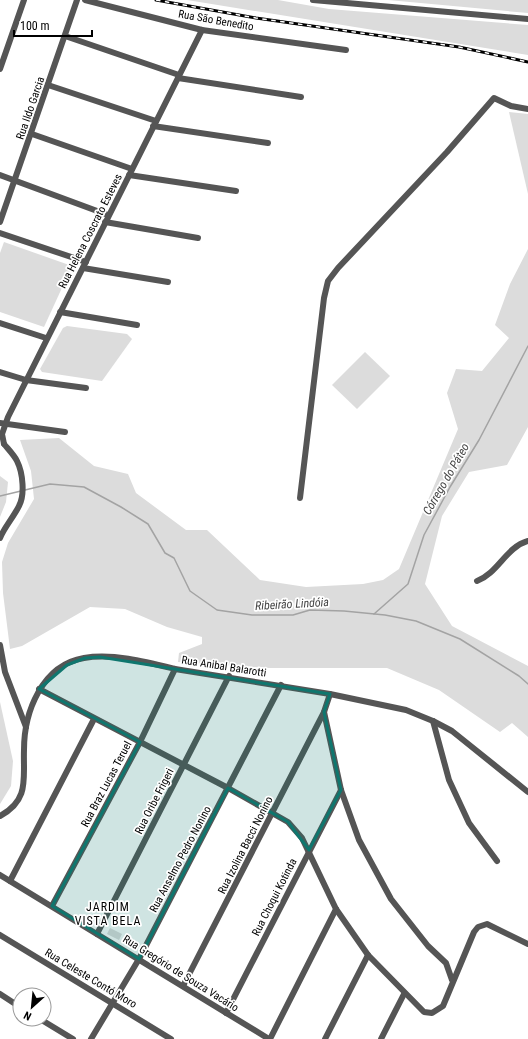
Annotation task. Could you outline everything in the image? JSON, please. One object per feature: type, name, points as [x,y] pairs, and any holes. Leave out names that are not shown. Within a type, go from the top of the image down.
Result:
[{"type":"street","points":[[0,69],[2,52],[24,0]]},
{"type":"street","name":"Rua Ildo Garcia","points":[[0,222],[32,134],[77,0]]},
{"type":"street","name":"Rua São Benedito","points":[[85,0],[202,30],[346,50]]},
{"type":"street","points":[[313,0],[528,19]]},
{"type":"street","name":"Rua Helena Coscrato Esteves","points":[[2,444],[2,424],[83,268],[108,215],[202,30]]},
{"type":"street","points":[[65,36],[179,76],[301,97]]},
{"type":"street","points":[[48,85],[154,124],[268,143]]},
{"type":"street","points":[[300,498],[323,306],[328,281],[338,268],[447,152],[494,98],[511,106],[528,109]]},
{"type":"street","points":[[32,134],[131,172],[236,191]]},
{"type":"street","points":[[0,175],[108,215]]},
{"type":"street","points":[[105,222],[198,238]]},
{"type":"street","points":[[0,233],[86,262]]},
{"type":"street","points":[[83,268],[168,282]]},
{"type":"street","points":[[60,312],[136,325]]},
{"type":"street","points":[[0,323],[46,338]]},
{"type":"street","points":[[0,372],[26,380],[86,388]]},
{"type":"street","points":[[2,424],[65,432]]},
{"type":"street","points":[[0,538],[5,527],[19,507],[22,498],[17,461],[2,444]]},
{"type":"street","points":[[477,581],[485,578],[517,544],[528,541]]},
{"type":"street","points":[[0,645],[4,672],[26,727]]},
{"type":"street","name":"Rua Anibal Balarotti","points":[[0,816],[14,805],[24,789],[26,727],[31,706],[39,689],[62,668],[85,658],[123,659],[152,663],[175,669],[229,676],[330,694],[406,710],[433,721],[452,731],[528,792]]},
{"type":"street","name":"Rua Braz Lucas Teruel","points":[[52,906],[140,742],[175,669]]},
{"type":"street","name":"Rua Oribe Frigeri","points":[[97,934],[229,676]]},
{"type":"street","name":"Rua Anselmo Pedro Nonino","points":[[92,1039],[139,959],[281,685]]},
{"type":"street","points":[[39,689],[273,812],[288,822],[302,838],[336,909],[368,955],[404,994],[424,1012],[432,1013],[442,1006],[452,980],[478,926],[486,924],[528,944]]},
{"type":"street","name":"Rua Izolina Bacci Nonino","points":[[183,986],[324,712],[330,694]]},
{"type":"street","points":[[324,712],[341,790],[358,840],[391,899],[428,946],[446,963],[452,980]]},
{"type":"street","points":[[10,881],[94,719]]},
{"type":"street","points":[[433,721],[449,780],[470,824],[497,861]]},
{"type":"street","name":"Rua Choqui Kotinda","points":[[226,1013],[341,790]]},
{"type":"street","name":"Rua Gregório de Souza Vacário","points":[[0,875],[269,1039]]},
{"type":"street","points":[[269,1039],[336,909]]},
{"type":"street","name":"Rua Celeste Contó Moro","points":[[0,935],[171,1039]]},
{"type":"street","points":[[325,1039],[368,955]]},
{"type":"street","points":[[0,994],[12,1001]]},
{"type":"street","points":[[381,1039],[404,994]]},
{"type":"street","points":[[52,1026],[73,1039]]},
{"type":"highlighted area","points":[[100,657],[330,694],[324,712],[341,790],[309,850],[288,822],[228,788],[139,959],[52,906],[140,742],[39,689],[67,665],[85,658]]},
{"type":"shaded area","points":[[187,0],[278,0],[329,9],[528,25],[528,55]]},
{"type":"shaded area","points":[[388,0],[528,0],[528,13]]},
{"type":"shaded area","points":[[509,112],[528,114],[528,194]]},
{"type":"shaded area","points":[[4,242],[72,266],[44,327],[0,312],[0,253]]},
{"type":"shaded area","points":[[528,249],[528,427],[507,465],[469,472],[442,516],[425,584],[452,626],[528,666],[528,737],[512,723],[500,732],[439,690],[387,668],[269,668],[178,662],[179,653],[202,644],[202,637],[167,627],[125,609],[90,607],[22,646],[10,649],[3,593],[2,562],[8,543],[34,499],[31,471],[20,440],[59,438],[94,466],[128,474],[136,493],[186,530],[207,530],[260,580],[306,587],[363,584],[383,580],[399,569],[458,429],[447,393],[456,369],[482,371],[509,338],[495,325],[510,284]]},
{"type":"shaded area","points":[[67,326],[127,334],[132,339],[102,381],[42,372],[40,369],[63,328]]},
{"type":"shaded area","points":[[365,352],[390,376],[357,409],[332,385]]},
{"type":"shaded area","points":[[0,476],[8,482],[6,502],[0,517]]},
{"type":"shaded area","points":[[0,702],[13,761],[11,786],[0,804]]},
{"type":"shaded area","points":[[110,928],[122,934],[119,940],[107,934]]},
{"type":"shaded area","points":[[195,980],[208,986],[205,992],[192,986]]},
{"type":"waterway","name":"Córrego do Páteo","points":[[374,614],[408,584],[424,535],[450,487],[479,440],[528,346]]},
{"type":"waterway","name":"Ribeirão Lindóia","points":[[25,490],[50,484],[84,487],[121,507],[148,524],[165,553],[174,558],[190,591],[217,610],[252,615],[293,615],[310,610],[344,611],[385,615],[416,621],[460,639],[519,676],[528,684]]},
{"type":"waterway","name":"Ribeirão Lindóia","points":[[0,496],[21,491]]},
{"type":"railway","points":[[156,0],[256,18],[459,47],[528,62]]},
{"type":"district","name":"JARDIM VISTA BELA","points":[[108,914]]}]
